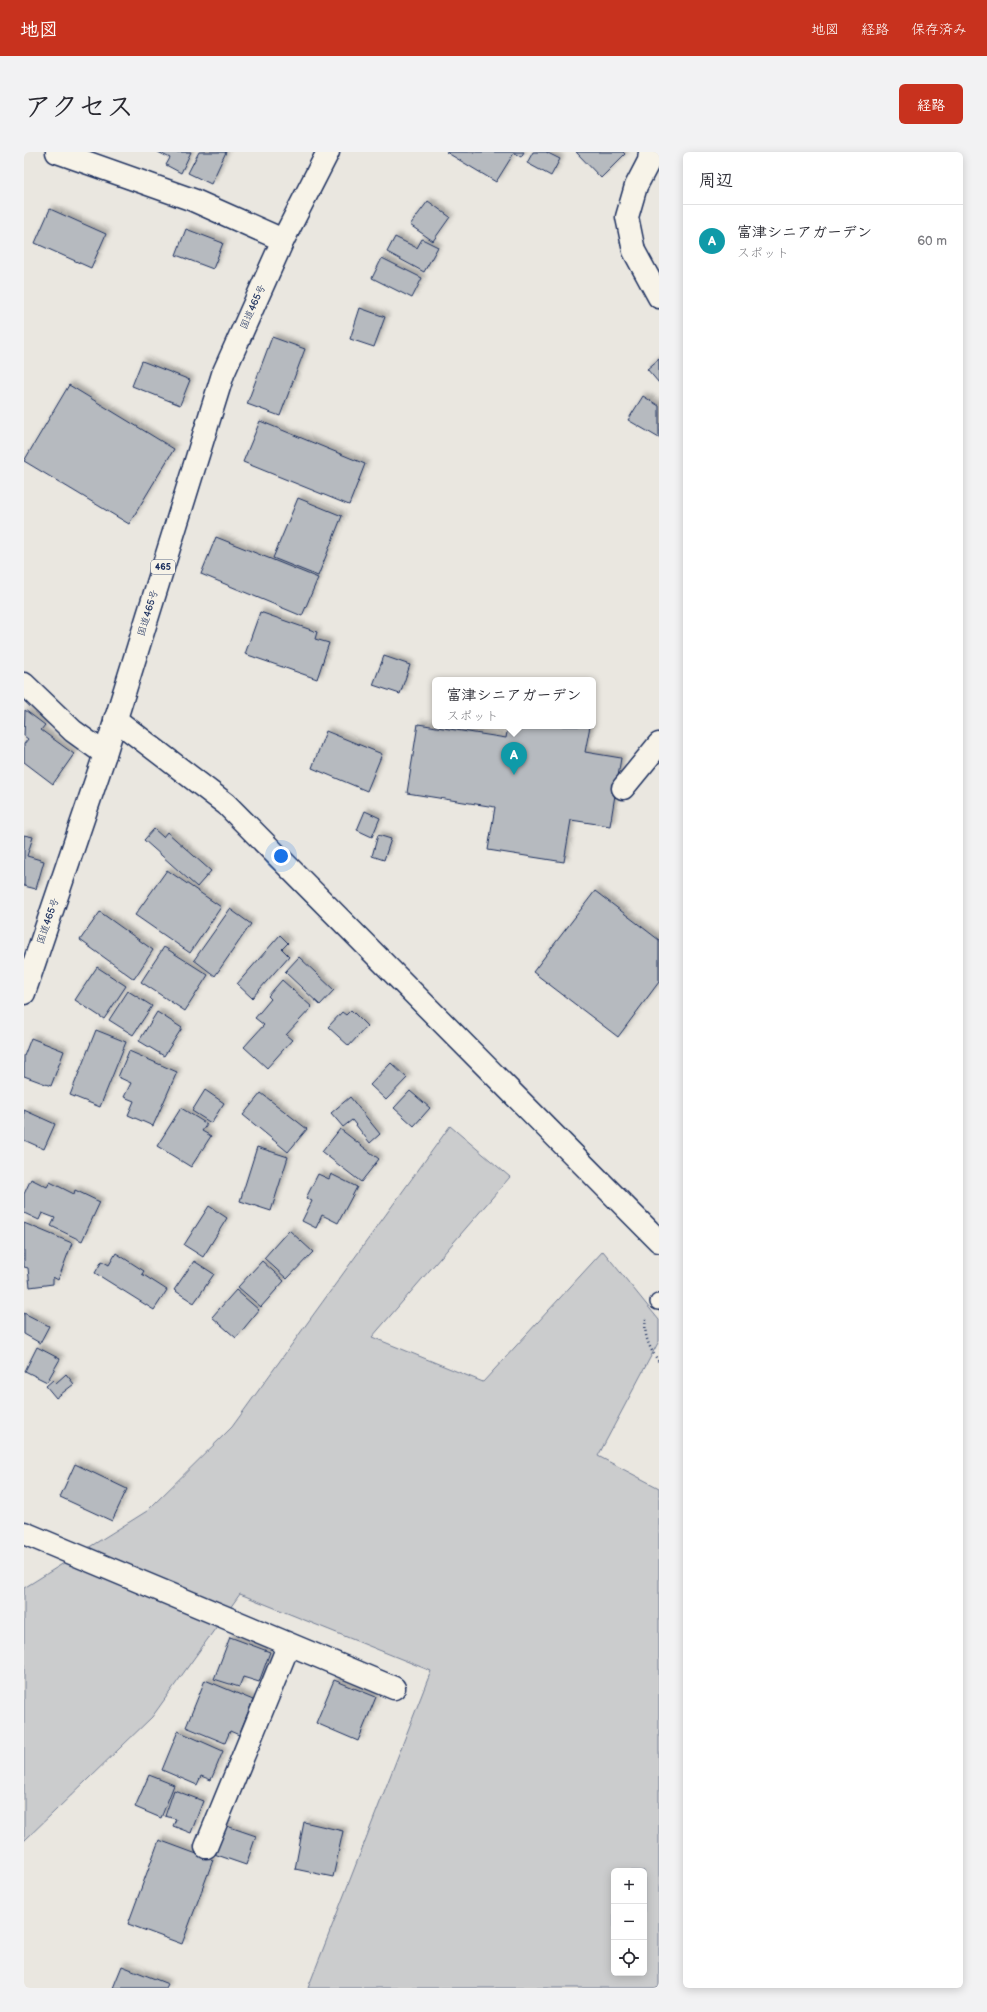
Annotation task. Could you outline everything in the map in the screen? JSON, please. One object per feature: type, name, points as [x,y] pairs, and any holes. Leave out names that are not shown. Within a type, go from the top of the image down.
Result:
[{"type":"main road","points":[[57,152],[193,200],[283,240]]},
{"type":"main road","name":"国道465号","points":[[24,994],[105,754],[222,374],[283,240],[328,152]]},
{"type":"main road","points":[[650,152],[649,161],[636,186],[627,217],[634,251],[659,297]]},
{"type":"main road","points":[[24,684],[73,731],[105,754]]},
{"type":"main road","points":[[115,719],[226,804],[659,1241]]},
{"type":"main road","points":[[623,788],[659,744]]},
{"type":"main road","points":[[24,1533],[394,1688]]},
{"type":"main road","points":[[206,1847],[290,1644]]},
{"type":"path","points":[[659,1302],[648,1312],[645,1329],[650,1350],[659,1362]]},
{"type":"shaded area","points":[[450,1126],[510,1177],[372,1337],[483,1382],[603,1251],[659,1320],[659,1341],[598,1456],[659,1488],[659,1988],[308,1988],[431,1671],[240,1594],[152,1717],[24,1841],[24,1588],[147,1511],[232,1427]]},
{"type":"building","points":[[158,152],[191,152],[181,173],[166,165],[170,158]]},
{"type":"building","points":[[199,152],[226,152],[211,184],[188,173]]},
{"type":"building","points":[[446,152],[524,152],[521,157],[514,153],[496,182]]},
{"type":"building","points":[[533,152],[546,152],[560,159],[551,176],[527,163]]},
{"type":"building","points":[[576,152],[623,152],[625,154],[601,178]]},
{"type":"building","points":[[428,201],[450,217],[433,241],[410,225]]},
{"type":"building","points":[[50,209],[106,234],[91,268],[35,243]]},
{"type":"building","points":[[186,229],[223,243],[213,269],[176,255]]},
{"type":"building","points":[[395,237],[417,248],[422,239],[438,247],[424,272],[387,252]]},
{"type":"building","points":[[382,258],[422,278],[412,298],[372,278]]},
{"type":"building","points":[[360,308],[385,317],[374,347],[350,339]]},
{"type":"building","points":[[272,337],[305,349],[280,416],[247,404]]},
{"type":"building","points":[[659,359],[659,383],[647,369]]},
{"type":"building","points":[[142,361],[190,380],[180,405],[132,386]]},
{"type":"building","points":[[69,385],[174,449],[129,524],[24,461]]},
{"type":"building","points":[[643,396],[659,406],[659,438],[628,420]]},
{"type":"building","points":[[260,421],[365,464],[349,505],[243,462]]},
{"type":"building","points":[[298,498],[342,516],[318,576],[273,558]]},
{"type":"building","points":[[216,537],[318,578],[302,616],[201,574]]},
{"type":"building","points":[[260,612],[317,632],[315,639],[329,643],[317,679],[245,654]]},
{"type":"building","points":[[384,656],[410,665],[400,694],[373,685]]},
{"type":"building","points":[[25,710],[45,725],[41,730],[74,754],[53,784],[24,762],[24,744],[28,739],[24,736]]},
{"type":"building","points":[[418,724],[432,726],[432,729],[449,729],[506,738],[508,729],[589,729],[585,752],[621,758],[610,826],[571,820],[564,862],[488,850],[495,807],[407,793]]},
{"type":"building","points":[[326,731],[382,754],[367,791],[312,768]]},
{"type":"building","points":[[365,811],[380,818],[372,837],[357,830]]},
{"type":"building","points":[[154,829],[163,837],[167,832],[211,871],[197,887],[144,840]]},
{"type":"building","points":[[24,835],[33,837],[27,856],[44,861],[36,889],[24,886]]},
{"type":"building","points":[[378,835],[391,839],[384,860],[372,856]]},
{"type":"building","points":[[167,870],[221,907],[190,953],[135,915]]},
{"type":"building","points":[[595,891],[659,940],[659,982],[618,1037],[533,972]]},
{"type":"building","points":[[230,909],[251,924],[215,976],[194,960]]},
{"type":"building","points":[[100,912],[153,950],[134,979],[80,940]]},
{"type":"building","points":[[280,935],[288,943],[282,949],[289,956],[252,998],[237,984]]},
{"type":"building","points":[[164,947],[208,975],[185,1011],[141,982]]},
{"type":"building","points":[[299,957],[334,990],[320,1005],[285,972]]},
{"type":"building","points":[[97,967],[126,986],[104,1019],[75,1000]]},
{"type":"building","points":[[282,980],[312,1007],[286,1035],[292,1040],[267,1068],[244,1047],[264,1025],[255,1018],[271,999],[268,996]]},
{"type":"building","points":[[128,991],[152,1006],[133,1035],[109,1020]]},
{"type":"building","points":[[351,1010],[367,1026],[349,1046],[328,1027],[342,1012],[346,1015]]},
{"type":"building","points":[[157,1012],[182,1028],[164,1056],[139,1041]]},
{"type":"building","points":[[96,1030],[126,1042],[100,1107],[70,1095]]},
{"type":"building","points":[[31,1038],[64,1051],[51,1086],[24,1076],[24,1056]]},
{"type":"building","points":[[129,1051],[177,1072],[153,1126],[128,1115],[134,1101],[124,1097],[131,1083],[118,1077]]},
{"type":"building","points":[[391,1063],[407,1078],[386,1100],[370,1085]]},
{"type":"building","points":[[205,1090],[224,1103],[211,1123],[192,1111]]},
{"type":"building","points":[[410,1091],[430,1108],[414,1126],[394,1108]]},
{"type":"building","points":[[261,1093],[307,1129],[288,1152],[243,1115]]},
{"type":"building","points":[[350,1097],[380,1134],[370,1143],[352,1120],[343,1127],[331,1113]]},
{"type":"building","points":[[181,1108],[207,1124],[202,1131],[211,1136],[191,1167],[157,1146]]},
{"type":"building","points":[[24,1110],[55,1124],[44,1149],[24,1140]]},
{"type":"building","points":[[340,1129],[379,1159],[361,1182],[322,1152]]},
{"type":"building","points":[[257,1147],[288,1157],[271,1211],[240,1201]]},
{"type":"building","points":[[318,1174],[329,1179],[331,1174],[357,1187],[338,1223],[322,1215],[316,1228],[302,1221],[312,1201],[306,1198]]},
{"type":"building","points":[[31,1179],[47,1187],[50,1182],[74,1194],[75,1190],[100,1202],[82,1241],[51,1226],[55,1218],[42,1213],[39,1220],[24,1213],[24,1194]]},
{"type":"building","points":[[209,1206],[227,1218],[203,1257],[184,1245]]},
{"type":"building","points":[[24,1223],[72,1243],[58,1280],[53,1277],[53,1284],[30,1287],[28,1268],[24,1267]]},
{"type":"building","points":[[289,1230],[313,1252],[287,1279],[264,1258]]},
{"type":"building","points":[[116,1253],[144,1271],[142,1274],[167,1290],[154,1310],[95,1273],[102,1261],[109,1265]]},
{"type":"building","points":[[194,1261],[214,1274],[194,1303],[174,1290]]},
{"type":"building","points":[[262,1261],[284,1281],[261,1307],[238,1287]]},
{"type":"building","points":[[236,1290],[259,1310],[236,1338],[212,1317]]},
{"type":"building","points":[[24,1313],[49,1326],[40,1343],[24,1334]]},
{"type":"building","points":[[37,1347],[60,1359],[47,1382],[25,1371]]},
{"type":"building","points":[[66,1374],[74,1384],[56,1398],[46,1386],[53,1380],[56,1383]]},
{"type":"building","points":[[75,1464],[127,1489],[112,1521],[60,1497]]},
{"type":"building","points":[[230,1637],[270,1652],[259,1682],[243,1677],[239,1687],[214,1679]]},
{"type":"building","points":[[205,1680],[253,1700],[239,1735],[230,1731],[225,1743],[186,1727]]},
{"type":"building","points":[[334,1680],[376,1697],[358,1741],[316,1723]]},
{"type":"building","points":[[178,1731],[223,1751],[211,1780],[201,1776],[197,1785],[162,1770]]},
{"type":"building","points":[[149,1775],[174,1785],[161,1818],[135,1807]]},
{"type":"building","points":[[174,1790],[203,1801],[191,1833],[173,1826],[176,1819],[165,1816]]},
{"type":"building","points":[[304,1822],[343,1831],[333,1877],[295,1869]]},
{"type":"building","points":[[224,1825],[256,1836],[246,1865],[214,1854]]},
{"type":"building","points":[[159,1840],[213,1860],[182,1944],[128,1924]]},
{"type":"building","points":[[122,1966],[168,1984],[166,1988],[113,1988]]},
{"type":"place","name":"富津シニアガーデン","points":[[514,775]]}]
